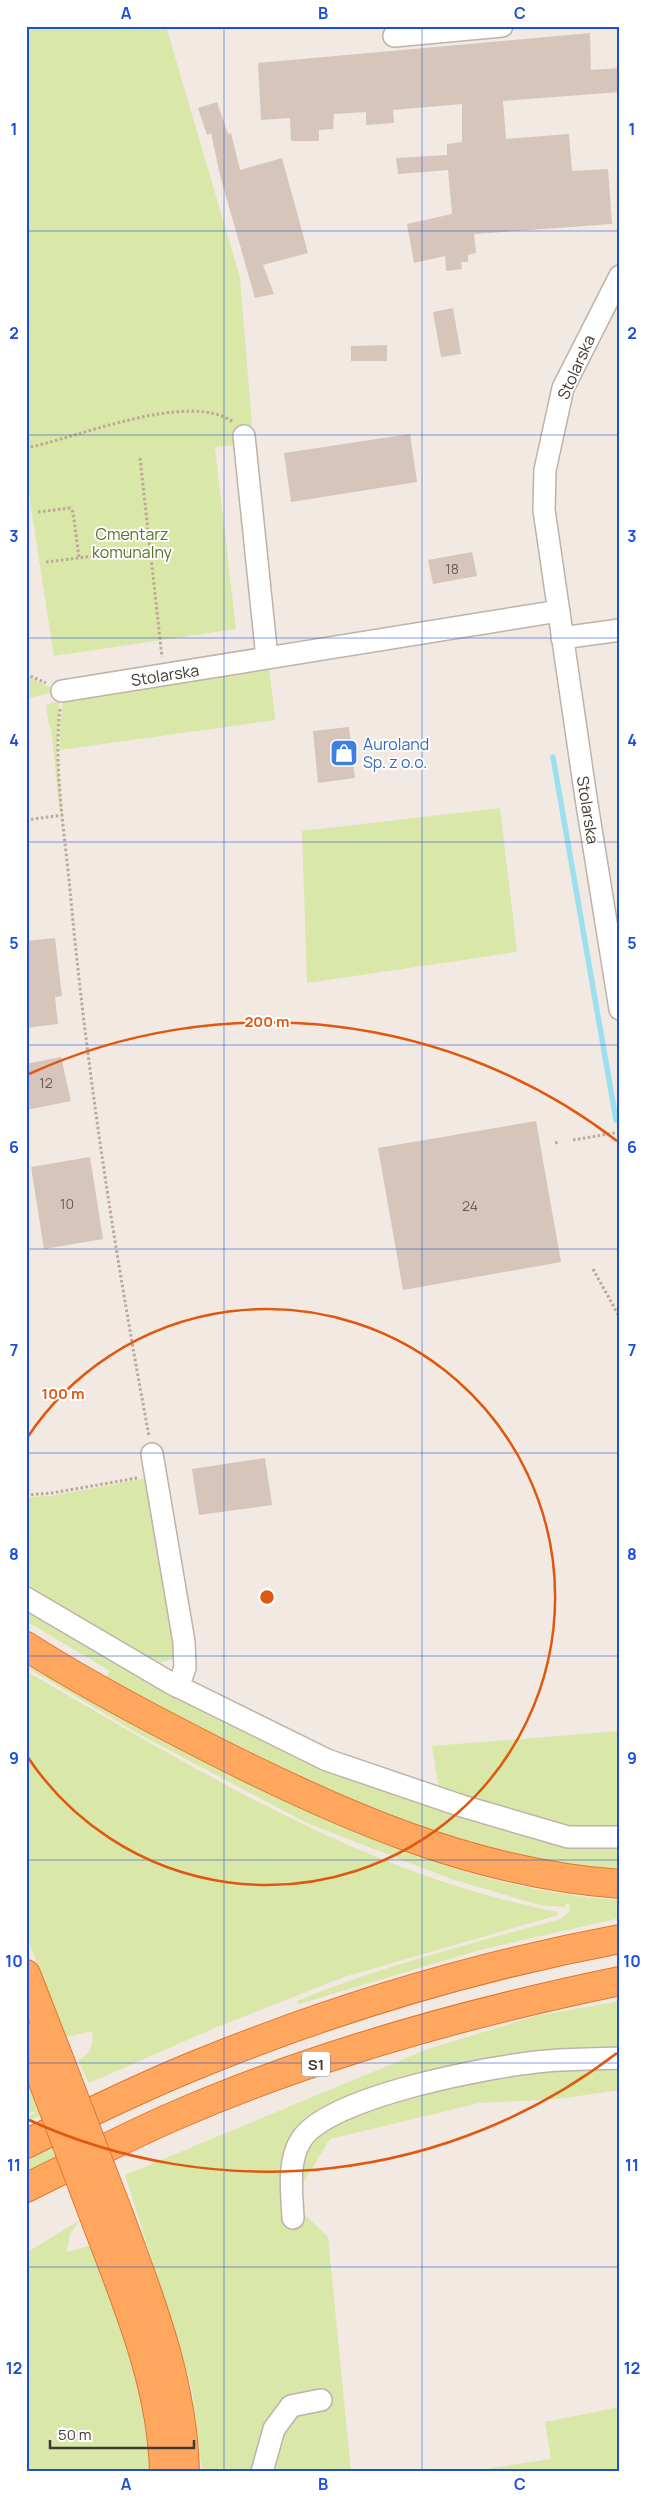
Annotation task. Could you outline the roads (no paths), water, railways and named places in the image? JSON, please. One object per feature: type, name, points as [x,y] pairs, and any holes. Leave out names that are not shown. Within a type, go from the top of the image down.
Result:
[{"type":"highway","points":[[26,1646],[175,1730],[338,1810],[419,1841],[504,1867],[586,1882],[620,1884]]},
{"type":"highway","points":[[26,2144],[158,2081],[313,2020],[459,1975],[620,1939]]},
{"type":"highway","points":[[26,1974],[49,2066],[108,2219],[158,2322],[179,2405],[186,2472]]},
{"type":"highway","name":"S1","points":[[26,2188],[127,2138],[236,2091],[442,2022],[620,1981]]},
{"type":"highway","points":[[26,2037],[49,2066]]},
{"type":"highway","points":[[108,2219],[136,2328],[150,2372],[159,2416],[164,2472]]},
{"type":"street","points":[[394,36],[502,26]]},
{"type":"street","name":"Stolarska","points":[[620,276],[563,388],[545,470],[544,510],[620,1009]]},
{"type":"street","points":[[244,436],[267,658]]},
{"type":"street","name":"Stolarska","points":[[62,691],[559,612]]},
{"type":"street","points":[[562,638],[620,630]]},
{"type":"street","points":[[154,1464],[184,1642],[185,1668],[178,1687]]},
{"type":"street","points":[[26,1598],[178,1687],[327,1760],[462,1806],[568,1837],[620,1837]]},
{"type":"street","points":[[293,2218],[292,2175],[296,2150],[302,2138],[315,2124],[349,2107],[398,2091],[473,2071],[547,2061],[620,2058]]},
{"type":"street","points":[[262,2472],[274,2429],[291,2406],[321,2400]]},
{"type":"waterway","points":[[553,757],[616,1120]]},
{"type":"place","name":"Auroland Sp. z o.o.","points":[[344,753]]},
{"type":"park label","name":"Cmentarz komunalny","points":[[132,543]]}]
